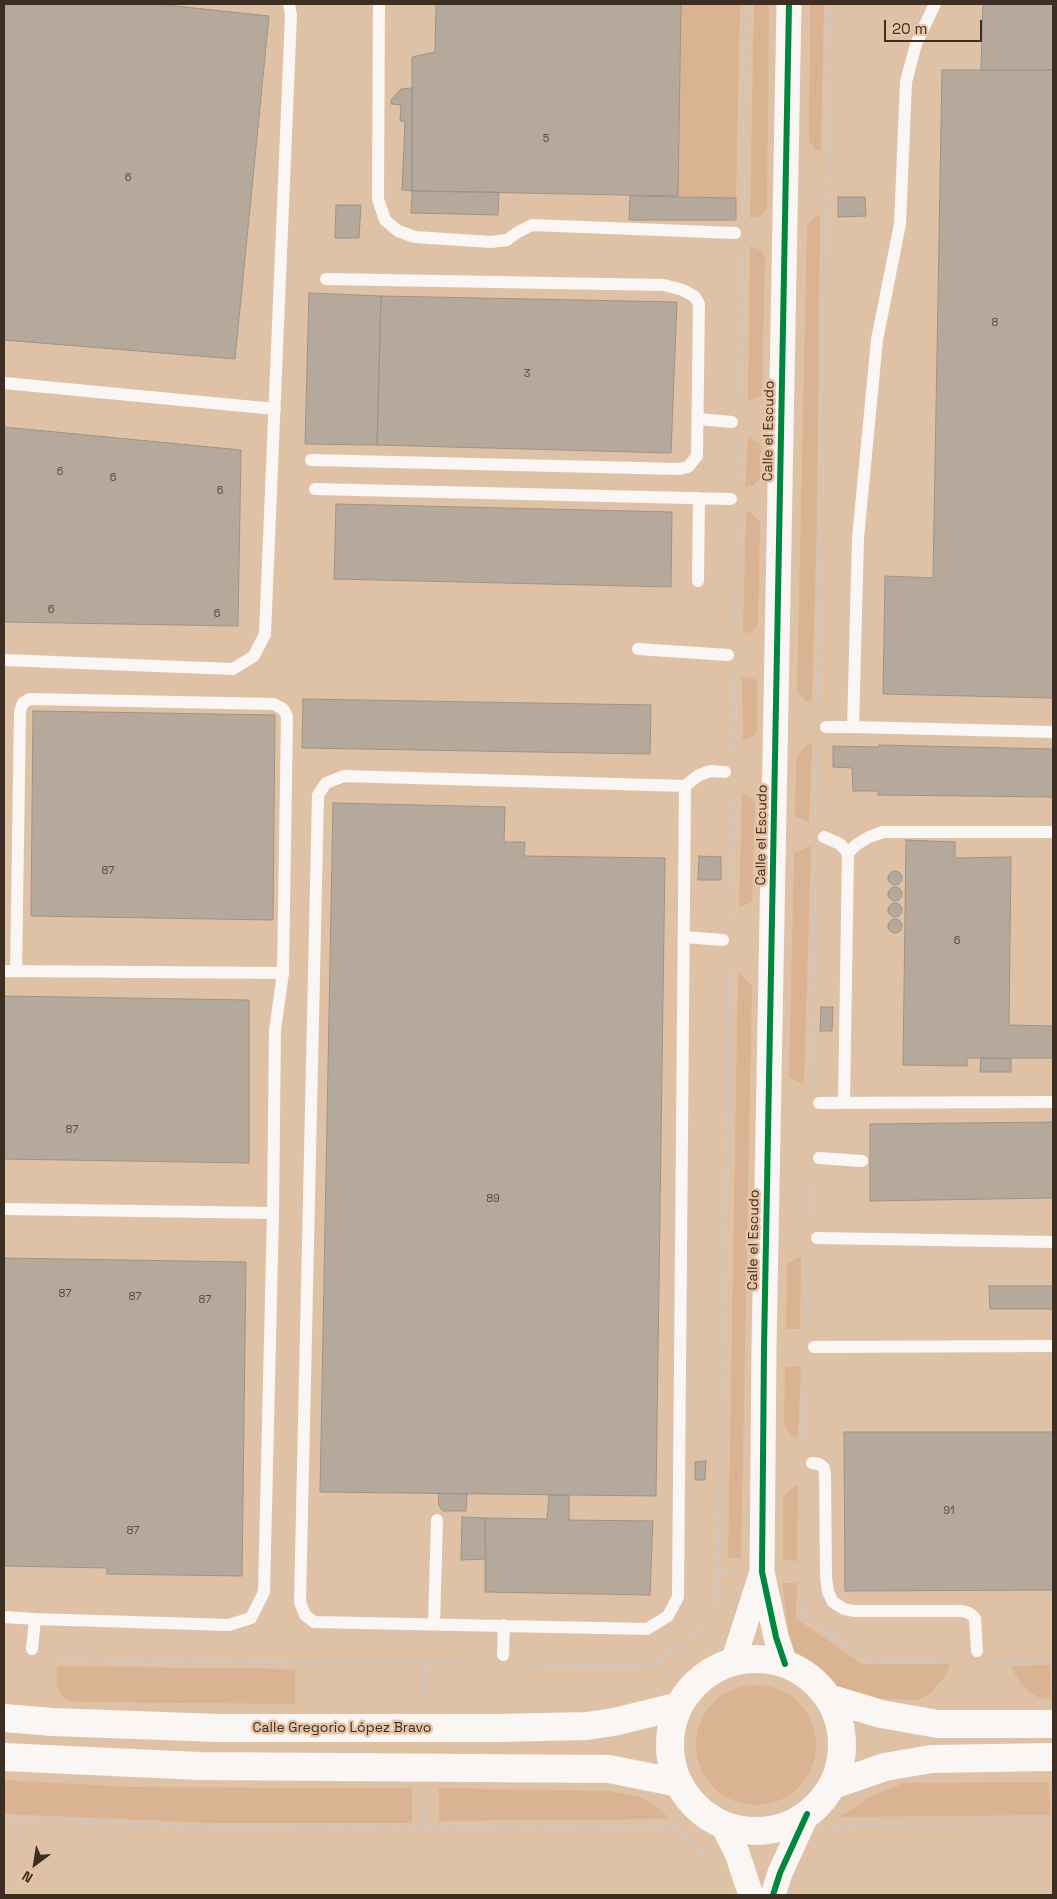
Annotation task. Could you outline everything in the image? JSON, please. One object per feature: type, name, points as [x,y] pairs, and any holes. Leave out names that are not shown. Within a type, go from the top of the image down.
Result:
[{"type":"main road","points":[[756,1659],[785,1664],[806,1675],[818,1685],[828,1698],[838,1721],[842,1750],[839,1768],[833,1785],[825,1797],[807,1814],[787,1826],[757,1831],[739,1830],[722,1824],[700,1811],[688,1798],[679,1783],[670,1755],[670,1734],[679,1706],[688,1692],[699,1680],[715,1669],[733,1662],[756,1659]]},
{"type":"main road","points":[[828,1698],[881,1714],[938,1724],[1053,1724]]},
{"type":"main road","name":"Calle Gregorio López Bravo","points":[[4,1718],[53,1722],[218,1728],[509,1728],[587,1726],[614,1722],[679,1706]]},
{"type":"main road","points":[[4,1757],[199,1766],[609,1769],[679,1783]]},
{"type":"main road","points":[[833,1785],[886,1767],[931,1759],[1053,1758]]},
{"type":"street","name":"Calle el Escudo","points":[[785,1664],[776,1637],[762,1572],[763,1395],[789,4]]},
{"type":"street","name":"Calle el Escudo","points":[[733,1662],[762,1572]]},
{"type":"street","points":[[773,1895],[780,1874],[807,1814]]},
{"type":"street","points":[[722,1824],[737,1853],[751,1895]]},
{"type":"lane","points":[[4,660],[233,669],[254,656],[265,634],[291,14],[289,4]]},
{"type":"lane","points":[[379,4],[378,199],[384,220],[398,231],[415,237],[491,242],[507,240],[532,225],[735,233]]},
{"type":"lane","points":[[853,727],[858,538],[877,340],[900,224],[906,82],[916,44],[935,4]]},
{"type":"lane","points":[[311,460],[679,469],[688,467],[697,456],[699,419],[699,304],[695,297],[682,290],[664,285],[326,279]]},
{"type":"lane","points":[[4,383],[275,408]]},
{"type":"lane","points":[[699,419],[732,422]]},
{"type":"lane","points":[[315,489],[731,499]]},
{"type":"lane","points":[[698,580],[699,498]]},
{"type":"lane","points":[[638,649],[728,655]]},
{"type":"lane","points":[[4,1617],[229,1625],[251,1618],[264,1592],[274,1213],[275,1030],[283,973],[288,716],[284,709],[274,704],[30,698],[23,703],[20,711],[10,971],[283,973]]},
{"type":"lane","points":[[826,727],[1053,732]]},
{"type":"lane","points":[[685,786],[678,1597],[668,1616],[647,1629],[314,1622],[305,1614],[300,1602],[318,795],[326,783],[344,776],[685,786],[699,776],[711,771],[725,772]]},
{"type":"lane","points":[[844,1102],[848,853],[856,844],[883,832],[1053,832]]},
{"type":"lane","points":[[824,836],[840,844],[848,853]]},
{"type":"lane","points":[[684,937],[723,940]]},
{"type":"lane","points":[[819,1103],[1053,1102]]},
{"type":"lane","points":[[819,1158],[862,1161]]},
{"type":"lane","points":[[4,1209],[274,1213]]},
{"type":"lane","points":[[817,1238],[1053,1242]]},
{"type":"lane","points":[[814,1347],[1053,1346]]},
{"type":"lane","points":[[812,1463],[819,1464],[824,1468],[826,1577],[828,1592],[833,1602],[844,1609],[853,1611],[962,1611],[969,1613],[974,1618],[977,1651]]},
{"type":"lane","points":[[434,1624],[437,1520]]},
{"type":"lane","points":[[32,1649],[34,1619]]},
{"type":"lane","points":[[502,1655],[504,1625]]},
{"type":"path","points":[[828,153],[830,4]]},
{"type":"path","points":[[717,1608],[718,1569]]},
{"type":"path","points":[[521,1665],[652,1666],[717,1618]]},
{"type":"path","points":[[51,1658],[286,1663],[483,1664]]},
{"type":"path","points":[[4,1818],[223,1828],[425,1829],[672,1826],[690,1840],[704,1859]]},
{"type":"path","points":[[832,1833],[838,1825],[1053,1823]]},
{"type":"shaded area","points":[[4,4],[1053,4],[1053,1895],[4,1895]]},
{"type":"shaded area","points":[[681,4],[740,4],[736,198],[678,196]]},
{"type":"shaded area","points":[[754,4],[769,4],[767,207],[760,216],[750,218]]},
{"type":"shaded area","points":[[810,4],[824,4],[821,151],[815,149],[809,141]]},
{"type":"shaded area","points":[[820,215],[817,518],[812,701],[806,701],[797,691],[807,226],[812,219]]},
{"type":"shaded area","points":[[750,246],[761,250],[765,256],[762,394],[748,401]]},
{"type":"shaded area","points":[[748,436],[761,445],[760,478],[753,486],[745,488]]},
{"type":"shaded area","points":[[746,510],[760,522],[758,624],[752,632],[743,633]]},
{"type":"shaded area","points":[[748,677],[757,680],[757,730],[754,736],[743,741],[742,678]]},
{"type":"shaded area","points":[[806,745],[812,745],[809,823],[795,816],[796,758]]},
{"type":"shaded area","points":[[742,793],[750,796],[755,804],[752,902],[739,907]]},
{"type":"shaded area","points":[[811,846],[804,1085],[789,1077],[794,853]]},
{"type":"shaded area","points":[[738,972],[752,986],[741,1558],[728,1558]]},
{"type":"shaded area","points":[[801,1256],[800,1329],[786,1329],[787,1264]]},
{"type":"shaded area","points":[[801,1366],[798,1437],[791,1436],[784,1425],[785,1367]]},
{"type":"shaded area","points":[[798,1485],[797,1561],[783,1560],[783,1498],[788,1491]]},
{"type":"shaded area","points":[[783,1583],[797,1583],[796,1618],[862,1664],[950,1664],[947,1674],[932,1692],[918,1700],[867,1698],[827,1686],[815,1678],[799,1661],[794,1650],[789,1632]]},
{"type":"shaded area","points":[[1050,1665],[1051,1699],[1040,1698],[1029,1692],[1017,1678],[1011,1666]]},
{"type":"shaded area","points":[[57,1666],[295,1669],[295,1704],[75,1702],[66,1699],[60,1693],[56,1684]]},
{"type":"shaded area","points":[[756,1685],[768,1686],[779,1690],[789,1695],[798,1703],[806,1712],[811,1722],[815,1733],[815,1757],[811,1768],[806,1778],[798,1787],[789,1795],[779,1800],[768,1804],[756,1805],[744,1804],[733,1800],[723,1795],[714,1787],[706,1778],[701,1768],[697,1757],[696,1745],[697,1733],[701,1722],[706,1712],[714,1703],[723,1695],[733,1690],[744,1686]]},
{"type":"shaded area","points":[[4,1780],[131,1787],[412,1788],[412,1823],[213,1823],[4,1814]]},
{"type":"shaded area","points":[[1049,1782],[1050,1815],[840,1817],[870,1797],[903,1783]]},
{"type":"shaded area","points":[[439,1788],[609,1791],[643,1798],[661,1810],[669,1819],[439,1821]]},
{"type":"building","points":[[4,4],[157,4],[269,16],[235,359],[4,340]]},
{"type":"building","points":[[436,4],[681,4],[678,196],[412,191],[412,57],[435,52]]},
{"type":"building","points":[[983,4],[1053,4],[1053,70],[981,70]]},
{"type":"building","points":[[942,70],[1053,70],[1053,698],[883,694],[885,576],[933,578]]},
{"type":"building","points":[[412,88],[412,191],[402,190],[405,121],[400,121],[401,105],[391,104],[391,100],[401,89]]},
{"type":"building","points":[[412,191],[499,192],[498,215],[411,213]]},
{"type":"building","points":[[630,196],[736,198],[736,220],[629,220]]},
{"type":"building","points":[[838,197],[865,197],[866,216],[838,217]]},
{"type":"building","points":[[336,205],[361,205],[359,238],[335,238]]},
{"type":"building","points":[[309,293],[381,296],[377,445],[305,444]]},
{"type":"building","points":[[381,296],[677,302],[671,453],[377,445]]},
{"type":"building","points":[[4,427],[241,450],[238,626],[4,622]]},
{"type":"building","points":[[336,504],[672,512],[671,587],[334,579]]},
{"type":"building","points":[[303,699],[651,705],[650,754],[302,748]]},
{"type":"building","points":[[33,711],[275,715],[273,920],[31,916]]},
{"type":"building","points":[[879,745],[1053,749],[1053,797],[878,795],[878,791],[853,791],[852,768],[833,767],[833,746],[879,747]]},
{"type":"building","points":[[333,803],[505,807],[504,842],[525,842],[524,856],[665,858],[656,1496],[320,1492]]},
{"type":"building","points":[[906,840],[955,842],[955,858],[1011,857],[1009,1025],[1053,1026],[1053,1058],[967,1058],[967,1066],[903,1065]]},
{"type":"building","points":[[699,856],[721,857],[721,880],[698,880]]},
{"type":"building","points":[[892,871],[898,871],[902,878],[898,885],[892,885],[888,881],[888,875]]},
{"type":"building","points":[[892,887],[898,887],[902,894],[898,901],[892,901],[888,897],[888,891]]},
{"type":"building","points":[[892,903],[898,903],[902,910],[898,917],[892,917],[888,913],[888,907]]},
{"type":"building","points":[[892,919],[898,919],[902,926],[898,933],[892,933],[888,929],[888,923]]},
{"type":"building","points":[[4,996],[249,1000],[249,1163],[4,1159]]},
{"type":"building","points":[[821,1007],[833,1007],[832,1031],[820,1031]]},
{"type":"building","points":[[981,1058],[1011,1059],[1011,1072],[980,1072]]},
{"type":"building","points":[[1053,1122],[1053,1198],[870,1201],[870,1124]]},
{"type":"building","points":[[4,1258],[246,1262],[242,1576],[107,1574],[107,1568],[4,1566]]},
{"type":"building","points":[[989,1286],[1053,1286],[1053,1309],[990,1309]]},
{"type":"building","points":[[844,1432],[1053,1432],[1053,1590],[845,1591]]},
{"type":"building","points":[[706,1461],[705,1480],[695,1480],[695,1462]]},
{"type":"building","points":[[438,1493],[467,1494],[466,1511],[443,1511],[439,1506]]},
{"type":"building","points":[[549,1495],[569,1495],[569,1520],[653,1521],[650,1595],[485,1592],[485,1518],[547,1519]]},
{"type":"building","points":[[462,1517],[485,1518],[486,1559],[461,1560]]},
{"type":"cycle path","points":[[785,1664],[776,1637],[762,1572],[764,1347],[789,4]]},
{"type":"cycle path","points":[[773,1895],[780,1873],[807,1814]]}]
